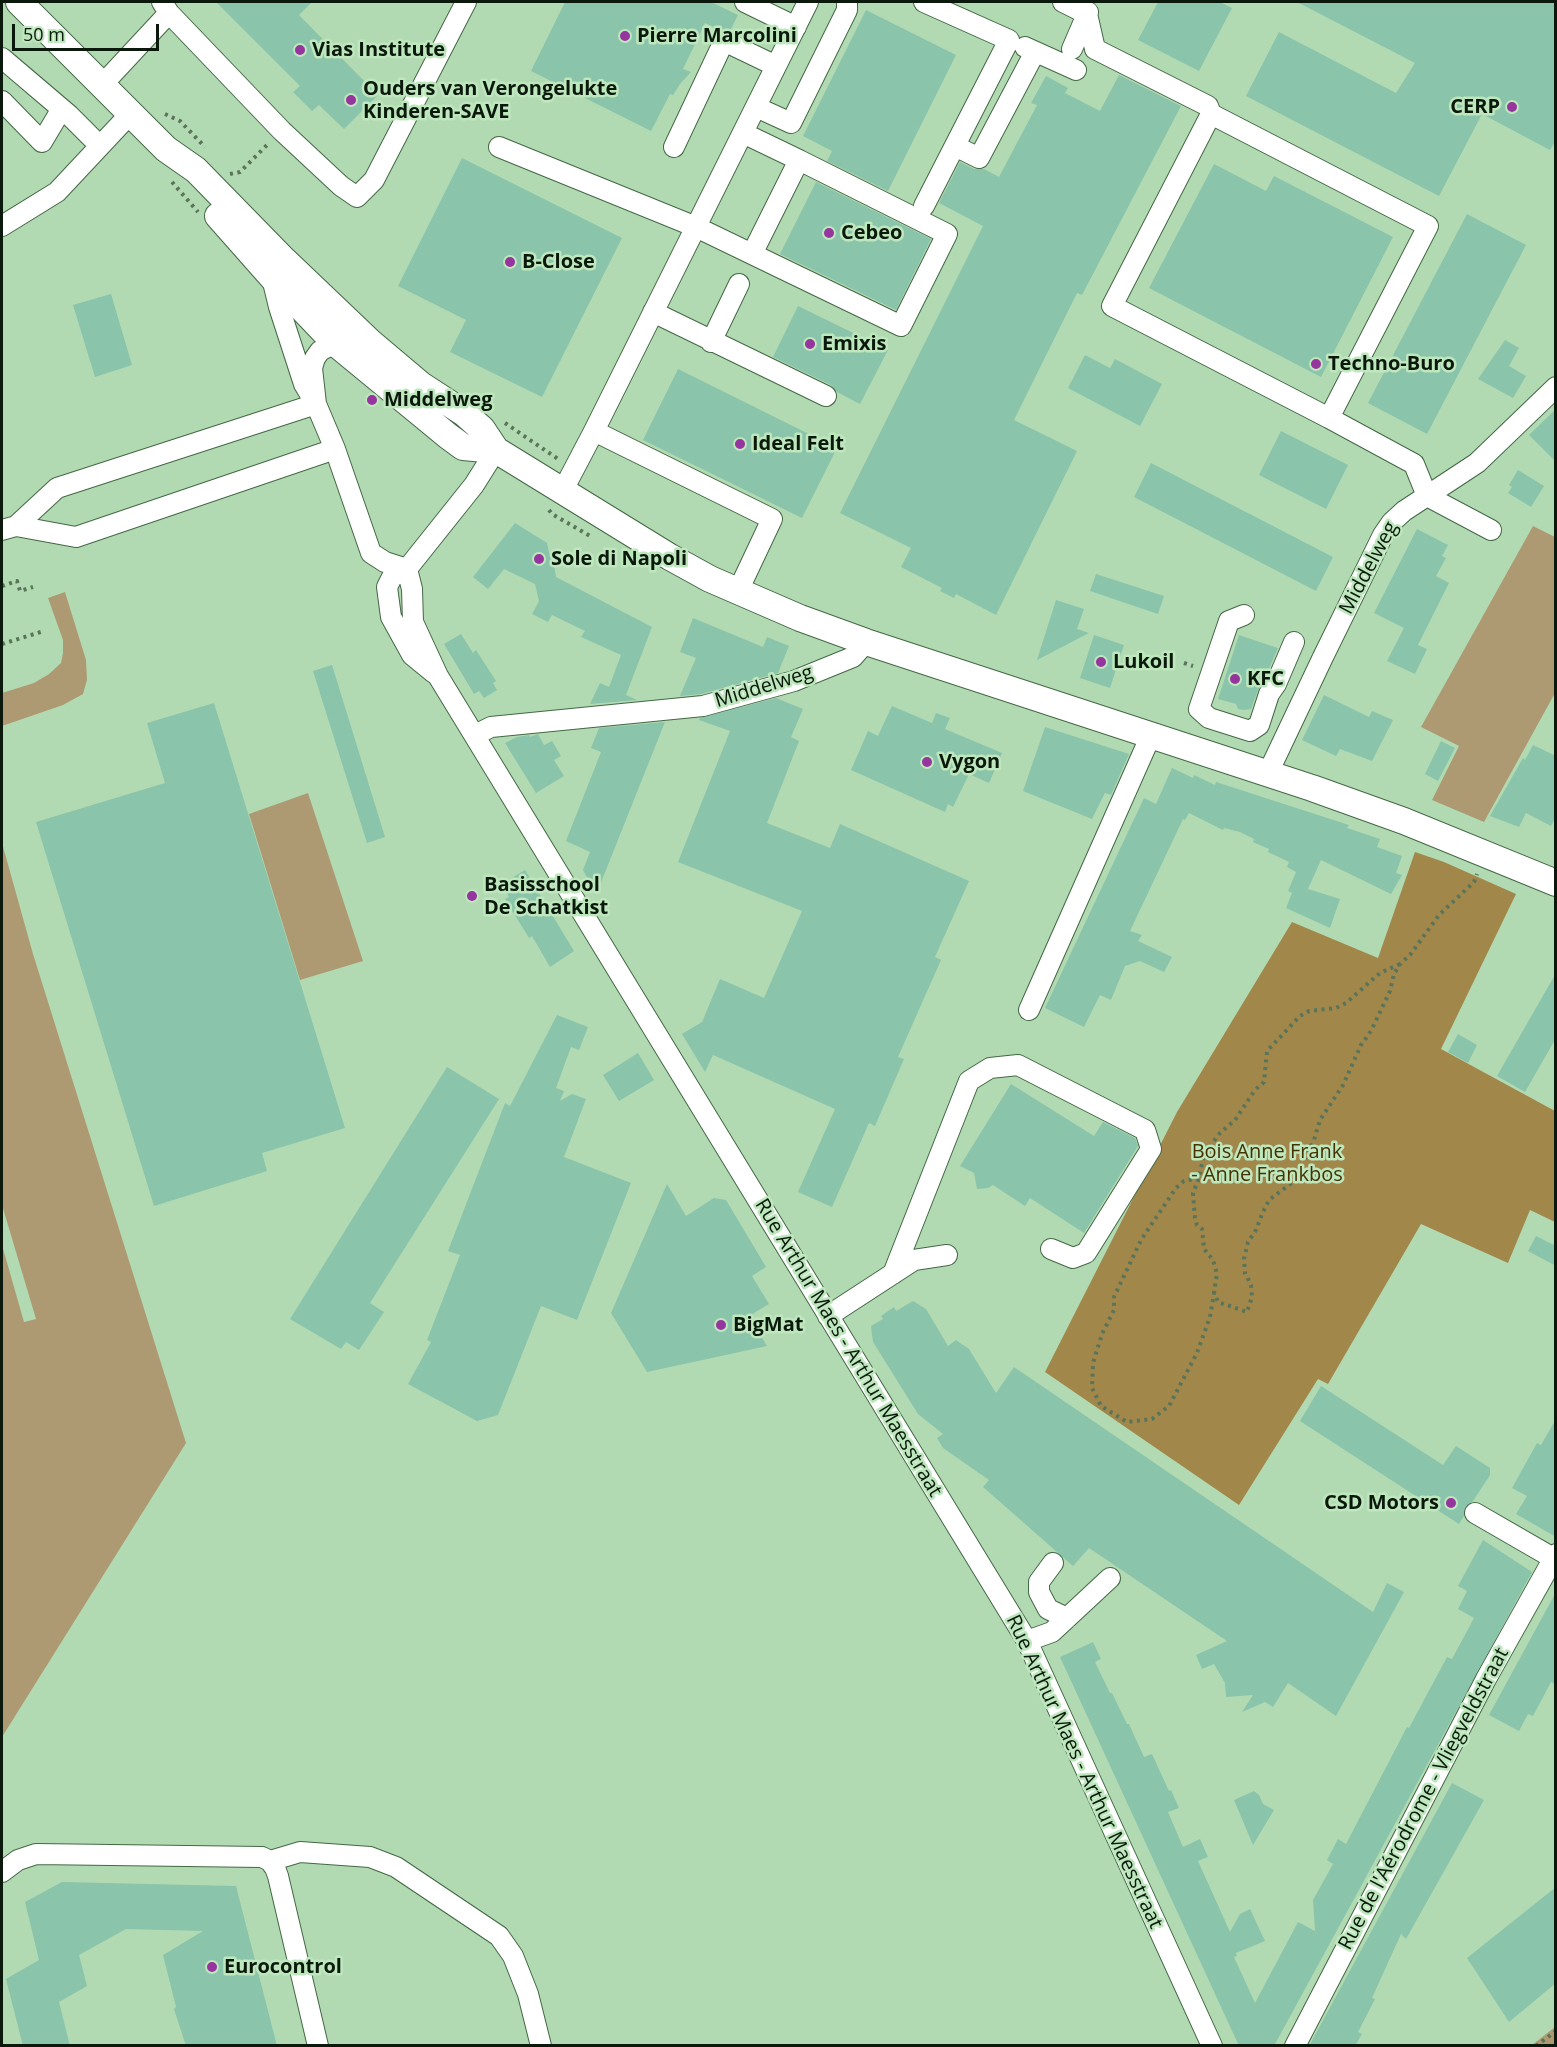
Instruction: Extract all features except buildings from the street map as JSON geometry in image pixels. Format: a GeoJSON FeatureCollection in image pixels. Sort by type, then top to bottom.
{"type":"FeatureCollection","features":[{"type":"Feature","properties":{"kind":"main road"},"geometry":{"type":"LineString","coordinates":[[19,2],[166,149],[203,200],[335,343],[464,447],[496,450]]}},
{"type":"Feature","properties":{"kind":"main road"},"geometry":{"type":"LineString","coordinates":[[203,200],[284,260],[370,342],[422,385],[464,413],[482,429],[496,450],[562,492],[710,579],[800,618],[866,642],[1268,773],[1404,820],[1556,883]]}},
{"type":"Feature","properties":{"kind":"street"},"geometry":{"type":"LineString","coordinates":[[102,85],[165,7],[282,131],[341,186],[357,197],[374,180],[466,2]]}},
{"type":"Feature","properties":{"kind":"street"},"geometry":{"type":"LineString","coordinates":[[745,2],[796,27]]}},
{"type":"Feature","properties":{"kind":"street"},"geometry":{"type":"LineString","coordinates":[[562,492],[808,2]]}},
{"type":"Feature","properties":{"kind":"street"},"geometry":{"type":"LineString","coordinates":[[756,107],[791,123],[847,10],[847,2]]}},
{"type":"Feature","properties":{"kind":"street"},"geometry":{"type":"LineString","coordinates":[[924,2],[1076,70]]}},
{"type":"Feature","properties":{"kind":"street"},"geometry":{"type":"LineString","coordinates":[[1063,2],[1090,8]]}},
{"type":"Feature","properties":{"kind":"street"},"geometry":{"type":"LineString","coordinates":[[1072,49],[1090,8]]}},
{"type":"Feature","properties":{"kind":"street"},"geometry":{"type":"LineString","coordinates":[[1090,8],[1095,49],[1208,106],[1211,114],[1428,226],[1329,418]]}},
{"type":"Feature","properties":{"kind":"street"},"geometry":{"type":"LineString","coordinates":[[924,206],[1009,40]]}},
{"type":"Feature","properties":{"kind":"street"},"geometry":{"type":"LineString","coordinates":[[674,147],[724,41],[776,66]]}},
{"type":"Feature","properties":{"kind":"street"},"geometry":{"type":"LineString","coordinates":[[955,146],[979,158],[1035,52]]}},
{"type":"Feature","properties":{"kind":"street"},"geometry":{"type":"LineString","coordinates":[[2,58],[60,110],[69,115],[100,146]]}},
{"type":"Feature","properties":{"kind":"street"},"geometry":{"type":"LineString","coordinates":[[2,101],[42,142],[60,110]]}},
{"type":"Feature","properties":{"kind":"street"},"geometry":{"type":"LineString","coordinates":[[2,226],[57,192],[131,113]]}},
{"type":"Feature","properties":{"kind":"street"},"geometry":{"type":"LineString","coordinates":[[1211,114],[1112,306],[1414,464],[1427,496],[1491,530]]}},
{"type":"Feature","properties":{"kind":"street"},"geometry":{"type":"LineString","coordinates":[[499,147],[696,227],[901,326],[947,234],[743,133]]}},
{"type":"Feature","properties":{"kind":"street"},"geometry":{"type":"LineString","coordinates":[[752,254],[799,160]]}},
{"type":"Feature","properties":{"kind":"street"},"geometry":{"type":"LineString","coordinates":[[272,276],[279,307],[304,384],[316,404],[335,449],[371,553],[385,562],[407,568]]}},
{"type":"Feature","properties":{"kind":"street"},"geometry":{"type":"LineString","coordinates":[[711,342],[739,284]]}},
{"type":"Feature","properties":{"kind":"street"},"geometry":{"type":"LineString","coordinates":[[653,312],[826,396]]}},
{"type":"Feature","properties":{"kind":"street"},"geometry":{"type":"LineString","coordinates":[[316,404],[312,368],[320,351],[335,343],[370,342]]}},
{"type":"Feature","properties":{"kind":"street","name":"Middelweg"},"geometry":{"type":"LineString","coordinates":[[1268,773],[1387,529],[1397,516],[1477,463],[1556,387]]}},
{"type":"Feature","properties":{"kind":"street"},"geometry":{"type":"LineString","coordinates":[[9,528],[57,488],[316,404]]}},
{"type":"Feature","properties":{"kind":"street"},"geometry":{"type":"LineString","coordinates":[[594,431],[772,519],[738,591]]}},
{"type":"Feature","properties":{"kind":"street"},"geometry":{"type":"LineString","coordinates":[[9,528],[76,537],[335,449]]}},
{"type":"Feature","properties":{"kind":"street","name":"Rue Arthur Maes - Arthur Maesstraat"},"geometry":{"type":"LineString","coordinates":[[496,450],[474,485],[407,568],[392,577],[387,588],[391,617],[412,655],[438,676],[475,735],[1027,1641],[1212,2046]]}},
{"type":"Feature","properties":{"kind":"street"},"geometry":{"type":"LineString","coordinates":[[1244,615],[1229,621],[1199,709],[1209,718],[1250,731],[1259,725],[1269,694],[1276,684],[1294,642]]}},
{"type":"Feature","properties":{"kind":"street","name":"Middelweg"},"geometry":{"type":"LineString","coordinates":[[475,735],[491,727],[703,706],[794,681],[853,657],[866,642]]}},
{"type":"Feature","properties":{"kind":"street"},"geometry":{"type":"LineString","coordinates":[[1029,1010],[1093,861],[1151,735]]}},
{"type":"Feature","properties":{"kind":"street"},"geometry":{"type":"LineString","coordinates":[[893,1274],[969,1081],[990,1068],[1018,1065],[1145,1130],[1151,1149],[1086,1253],[1073,1258],[1051,1249]]}},
{"type":"Feature","properties":{"kind":"street"},"geometry":{"type":"LineString","coordinates":[[828,1316],[914,1260],[947,1255]]}},
{"type":"Feature","properties":{"kind":"street"},"geometry":{"type":"LineString","coordinates":[[1475,1514],[1554,1556]]}},
{"type":"Feature","properties":{"kind":"street","name":"Rue de l'Aérodrome - Vliegveldstraat"},"geometry":{"type":"LineString","coordinates":[[1295,2046],[1486,1679],[1554,1556]]}},
{"type":"Feature","properties":{"kind":"street"},"geometry":{"type":"LineString","coordinates":[[1053,1563],[1040,1582],[1039,1592],[1048,1609],[1067,1618]]}},
{"type":"Feature","properties":{"kind":"street"},"geometry":{"type":"LineString","coordinates":[[1027,1641],[1052,1632],[1110,1578]]}},
{"type":"Feature","properties":{"kind":"street"},"geometry":{"type":"LineString","coordinates":[[270,1861],[300,1852],[370,1857],[396,1867],[499,1936],[513,1956],[528,1994],[540,2046]]}},
{"type":"Feature","properties":{"kind":"street"},"geometry":{"type":"LineString","coordinates":[[2,1872],[18,1860],[36,1854],[255,1855],[270,1861],[278,1876],[318,2046]]}},
{"type":"Feature","properties":{"kind":"path"},"geometry":{"type":"LineString","coordinates":[[203,200],[231,174],[240,172],[282,131]]}},
{"type":"Feature","properties":{"kind":"path"},"geometry":{"type":"LineString","coordinates":[[549,452],[573,469]]}},
{"type":"Feature","properties":{"kind":"path"},"geometry":{"type":"LineString","coordinates":[[2,586],[17,581],[20,591],[33,587]]}},
{"type":"Feature","properties":{"kind":"path"},"geometry":{"type":"LineString","coordinates":[[2,644],[44,631]]}},
{"type":"Feature","properties":{"kind":"path"},"geometry":{"type":"LineString","coordinates":[[1214,1292],[1218,1302],[1247,1312],[1252,1297],[1251,1285],[1245,1273],[1248,1242],[1269,1200],[1293,1182],[1314,1140],[1320,1120],[1379,1017],[1390,991],[1394,974],[1400,964],[1410,955],[1439,915],[1474,882],[1479,870]]}},
{"type":"Feature","properties":{"kind":"path"},"geometry":{"type":"LineString","coordinates":[[1200,1178],[1184,1181],[1176,1188],[1141,1240],[1114,1297],[1114,1310],[1102,1334],[1093,1363],[1092,1388],[1101,1406],[1127,1422],[1152,1419],[1169,1406],[1197,1353],[1210,1317],[1217,1274],[1213,1260],[1204,1249],[1202,1229],[1197,1225],[1195,1219],[1193,1193],[1200,1178],[1204,1154],[1264,1082],[1267,1052],[1300,1016],[1309,1011],[1336,1008],[1346,1003],[1380,973],[1400,964]]}},
{"type":"Feature","properties":{"kind":"path"},"geometry":{"type":"LineString","coordinates":[[1536,2046],[1556,2031]]}},
{"type":"Feature","properties":{"kind":"shaded area"},"geometry":{"type":"Polygon","coordinates":[[[1533,526],[1555,537],[1555,693],[1484,822],[1432,800],[1459,746],[1421,727],[1533,526]]]}},
{"type":"Feature","properties":{"kind":"shaded area"},"geometry":{"type":"Polygon","coordinates":[[[65,592],[86,660],[87,680],[83,694],[63,705],[2,726],[2,693],[34,683],[61,663],[63,640],[48,598],[65,592]]]}},
{"type":"Feature","properties":{"kind":"shaded area"},"geometry":{"type":"Polygon","coordinates":[[[308,793],[363,961],[300,980],[249,814],[308,793]]]}},
{"type":"Feature","properties":{"kind":"shaded area"},"geometry":{"type":"Polygon","coordinates":[[[2,843],[33,954],[186,1443],[2,1737],[2,1245],[24,1322],[36,1319],[2,1205],[2,843]]]}},
{"type":"Feature","properties":{"kind":"shaded area"},"geometry":{"type":"Polygon","coordinates":[[[1555,2027],[1555,2045],[1532,2045],[1555,2027]]]}},
{"type":"Feature","properties":{"kind":"green space","name":"Bois Anne Frank - Anne Frankbos"},"geometry":{"type":"Polygon","coordinates":[[[1415,852],[1444,862],[1516,894],[1441,1049],[1555,1111],[1555,1222],[1530,1210],[1508,1263],[1421,1224],[1328,1384],[1318,1379],[1239,1505],[1045,1372],[1177,1112],[1292,922],[1378,958],[1415,852]]]}},
{"type":"Feature","properties":{"kind":"place","name":"Pierre Marcolini"},"geometry":{"type":"Point","coordinates":[625,36]}},
{"type":"Feature","properties":{"kind":"place","name":"Vias Institute"},"geometry":{"type":"Point","coordinates":[300,50]}},
{"type":"Feature","properties":{"kind":"place","name":"Ouders van Verongelukte Kinderen-SAVE"},"geometry":{"type":"Point","coordinates":[351,100]}},
{"type":"Feature","properties":{"kind":"place","name":"CERP"},"geometry":{"type":"Point","coordinates":[1512,107]}},
{"type":"Feature","properties":{"kind":"place","name":"Cebeo"},"geometry":{"type":"Point","coordinates":[829,233]}},
{"type":"Feature","properties":{"kind":"place","name":"B-Close"},"geometry":{"type":"Point","coordinates":[510,262]}},
{"type":"Feature","properties":{"kind":"place","name":"Emixis"},"geometry":{"type":"Point","coordinates":[810,344]}},
{"type":"Feature","properties":{"kind":"place","name":"Techno-Buro"},"geometry":{"type":"Point","coordinates":[1316,364]}},
{"type":"Feature","properties":{"kind":"place","name":"Middelweg"},"geometry":{"type":"Point","coordinates":[372,400]}},
{"type":"Feature","properties":{"kind":"place","name":"Ideal Felt"},"geometry":{"type":"Point","coordinates":[740,444]}},
{"type":"Feature","properties":{"kind":"place","name":"Sole di Napoli"},"geometry":{"type":"Point","coordinates":[539,559]}},
{"type":"Feature","properties":{"kind":"place","name":"Lukoil"},"geometry":{"type":"Point","coordinates":[1101,662]}},
{"type":"Feature","properties":{"kind":"place","name":"KFC"},"geometry":{"type":"Point","coordinates":[1235,679]}},
{"type":"Feature","properties":{"kind":"place","name":"Vygon"},"geometry":{"type":"Point","coordinates":[927,762]}},
{"type":"Feature","properties":{"kind":"place","name":"Basisschool De Schatkist"},"geometry":{"type":"Point","coordinates":[472,896]}},
{"type":"Feature","properties":{"kind":"place","name":"BigMat"},"geometry":{"type":"Point","coordinates":[721,1325]}},
{"type":"Feature","properties":{"kind":"place","name":"CSD Motors"},"geometry":{"type":"Point","coordinates":[1451,1503]}},
{"type":"Feature","properties":{"kind":"place","name":"Eurocontrol"},"geometry":{"type":"Point","coordinates":[212,1967]}}]}
